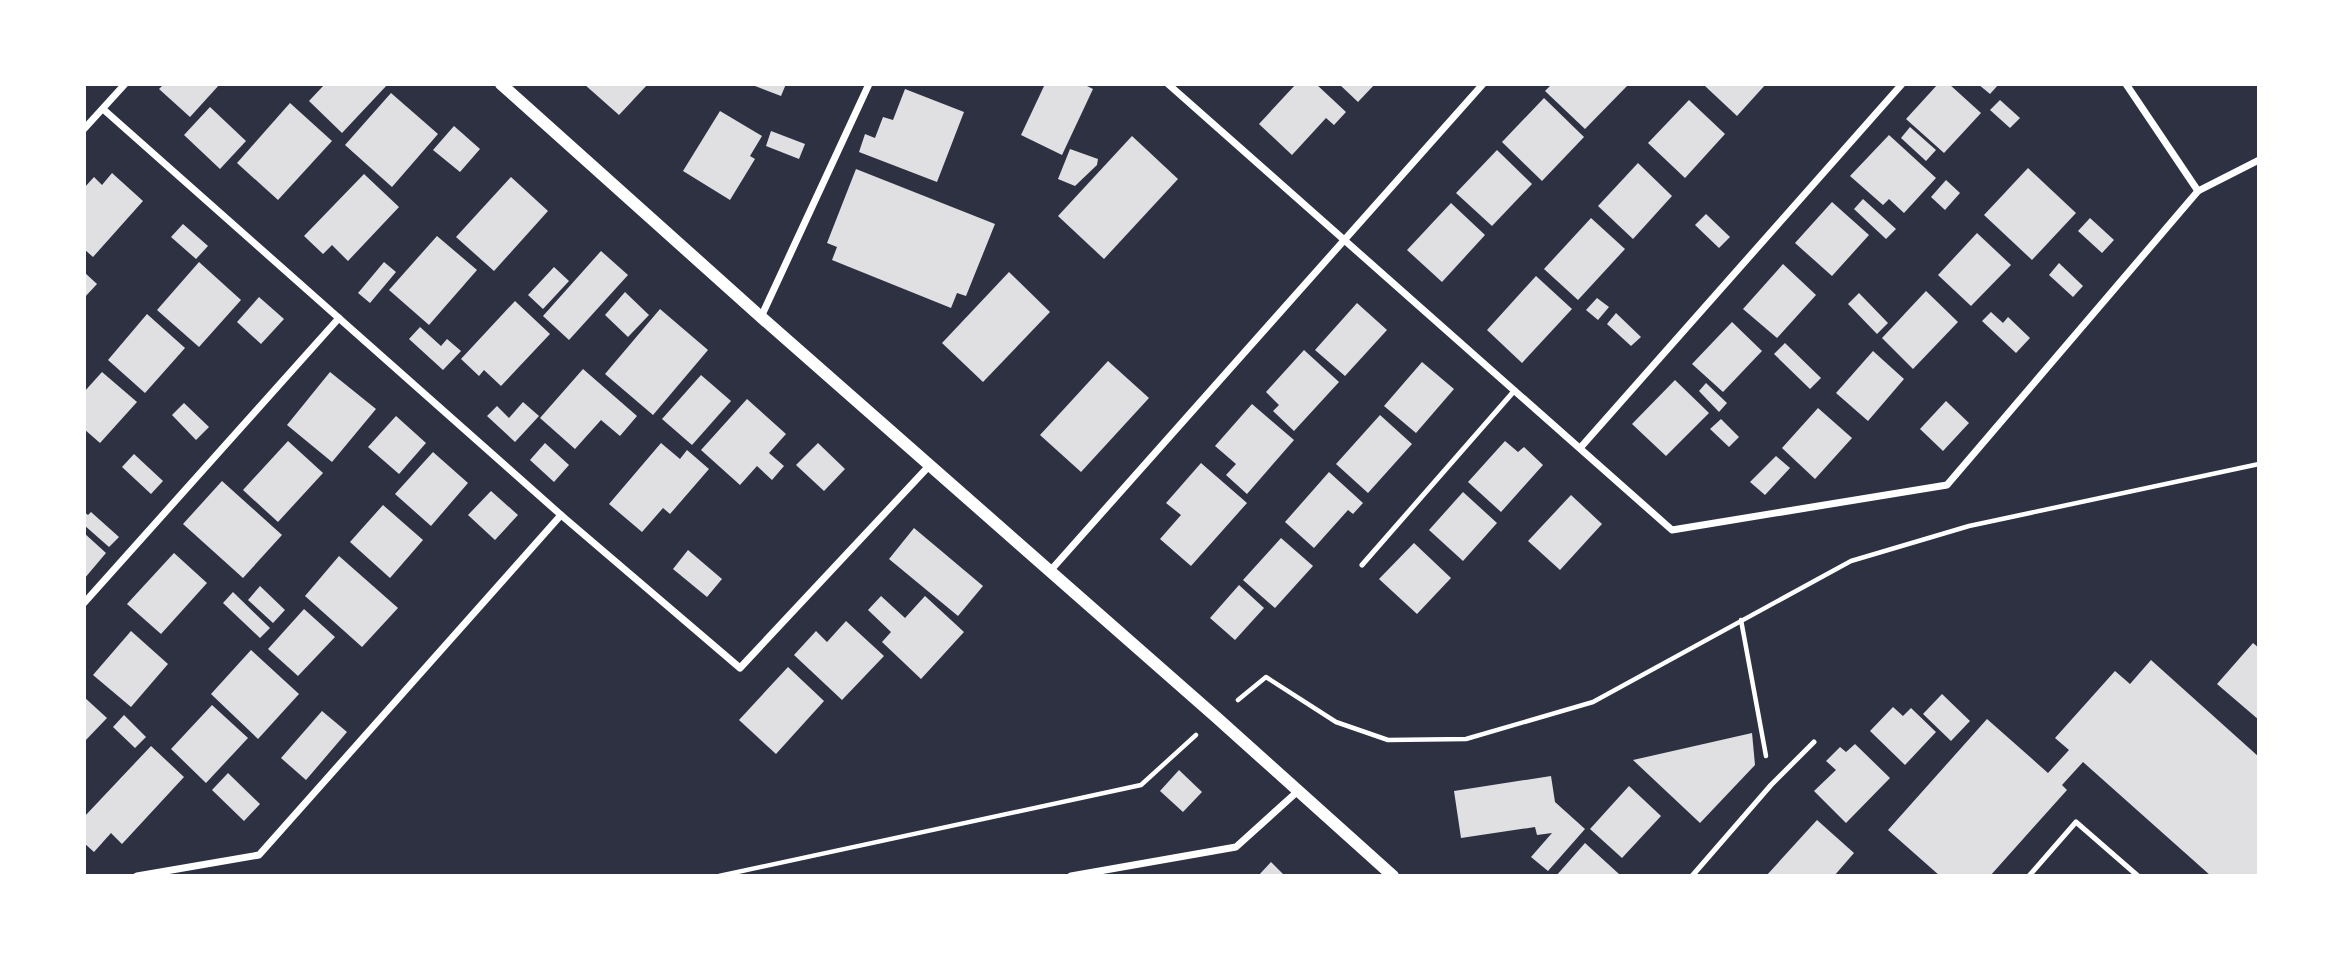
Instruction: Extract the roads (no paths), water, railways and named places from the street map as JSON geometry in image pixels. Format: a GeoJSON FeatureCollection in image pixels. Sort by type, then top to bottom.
{"type":"FeatureCollection","features":[{"type":"Feature","properties":{"kind":"street"},"geometry":{"type":"LineString","coordinates":[[84,130],[125,84]]}},
{"type":"Feature","properties":{"kind":"street"},"geometry":{"type":"LineString","coordinates":[[501,84],[929,466],[1216,716],[1393,876]]}},
{"type":"Feature","properties":{"kind":"street"},"geometry":{"type":"LineString","coordinates":[[761,317],[869,84]]}},
{"type":"Feature","properties":{"kind":"street"},"geometry":{"type":"LineString","coordinates":[[1168,84],[1672,530],[1947,485],[2198,191],[2259,160]]}},
{"type":"Feature","properties":{"kind":"street"},"geometry":{"type":"LineString","coordinates":[[1051,570],[1483,84]]}},
{"type":"Feature","properties":{"kind":"street"},"geometry":{"type":"LineString","coordinates":[[1581,447],[1902,84]]}},
{"type":"Feature","properties":{"kind":"street"},"geometry":{"type":"LineString","coordinates":[[2126,84],[2198,191]]}},
{"type":"Feature","properties":{"kind":"street"},"geometry":{"type":"LineString","coordinates":[[103,108],[561,514],[740,668],[929,466]]}},
{"type":"Feature","properties":{"kind":"street"},"geometry":{"type":"LineString","coordinates":[[84,603],[339,318]]}},
{"type":"Feature","properties":{"kind":"street"},"geometry":{"type":"LineString","coordinates":[[137,876],[259,855],[561,514]]}},
{"type":"Feature","properties":{"kind":"street"},"geometry":{"type":"LineString","coordinates":[[1071,876],[1236,847],[1298,791]]}},
{"type":"Feature","properties":{"kind":"lane"},"geometry":{"type":"LineString","coordinates":[[1362,565],[1515,390]]}},
{"type":"Feature","properties":{"kind":"lane"},"geometry":{"type":"LineString","coordinates":[[1692,876],[1771,785],[1814,742]]}},
{"type":"Feature","properties":{"kind":"lane"},"geometry":{"type":"LineString","coordinates":[[2029,876],[2076,822],[2138,876]]}}]}
